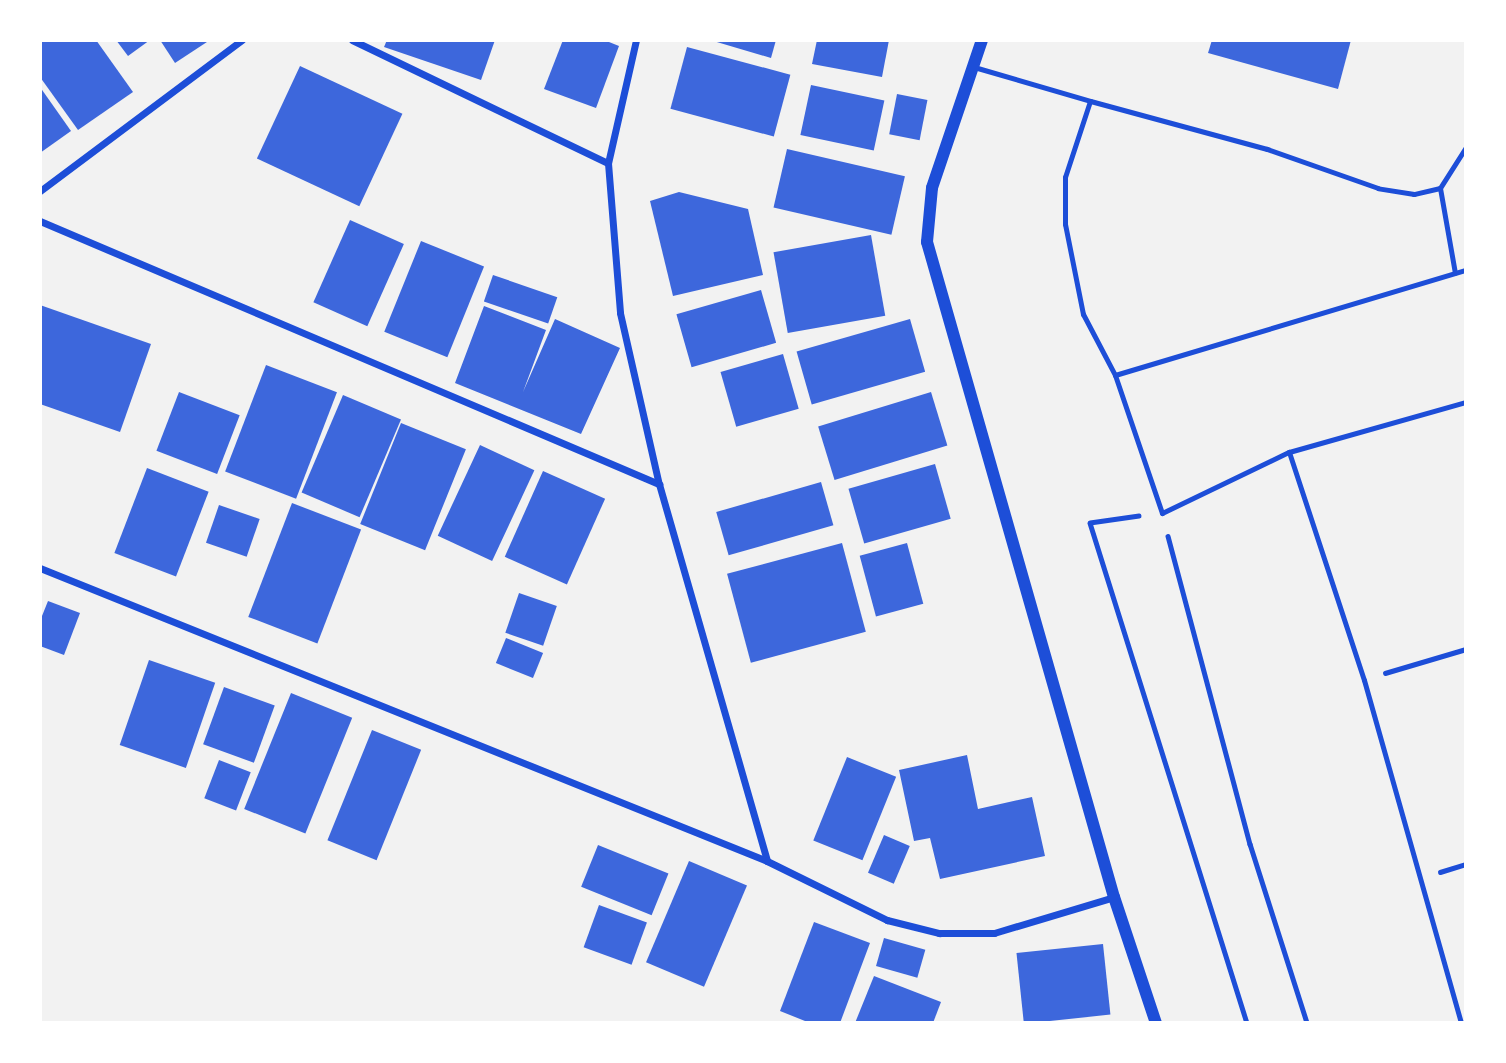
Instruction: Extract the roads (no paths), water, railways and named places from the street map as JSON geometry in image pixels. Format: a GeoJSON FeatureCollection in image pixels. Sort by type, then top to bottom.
{"type":"FeatureCollection","features":[{"type":"Feature","properties":{"kind":"street"},"geometry":{"type":"LineString","coordinates":[[40,191],[242,40]]}},
{"type":"Feature","properties":{"kind":"street"},"geometry":{"type":"LineString","coordinates":[[352,40],[608,163]]}},
{"type":"Feature","properties":{"kind":"street"},"geometry":{"type":"LineString","coordinates":[[636,40],[608,163],[620,313],[659,484],[766,862]]}},
{"type":"Feature","properties":{"kind":"street"},"geometry":{"type":"LineString","coordinates":[[982,40],[932,188],[927,242],[1114,897],[1156,1023]]}},
{"type":"Feature","properties":{"kind":"street"},"geometry":{"type":"LineString","coordinates":[[40,221],[659,484]]}},
{"type":"Feature","properties":{"kind":"street"},"geometry":{"type":"LineString","coordinates":[[40,568],[766,862],[887,920],[939,933],[994,933],[1114,897]]}},
{"type":"Feature","properties":{"kind":"lane"},"geometry":{"type":"LineString","coordinates":[[974,67],[1268,149],[1378,188],[1414,194],[1440,188]]}},
{"type":"Feature","properties":{"kind":"lane"},"geometry":{"type":"LineString","coordinates":[[1090,101],[1065,177],[1065,224],[1083,314],[1115,375],[1162,513],[1289,452],[1466,401]]}},
{"type":"Feature","properties":{"kind":"lane"},"geometry":{"type":"LineString","coordinates":[[1455,273],[1440,188],[1466,147]]}},
{"type":"Feature","properties":{"kind":"lane"},"geometry":{"type":"LineString","coordinates":[[1115,375],[1466,270]]}},
{"type":"Feature","properties":{"kind":"lane"},"geometry":{"type":"LineString","coordinates":[[1289,452],[1364,680],[1461,1023]]}}]}
